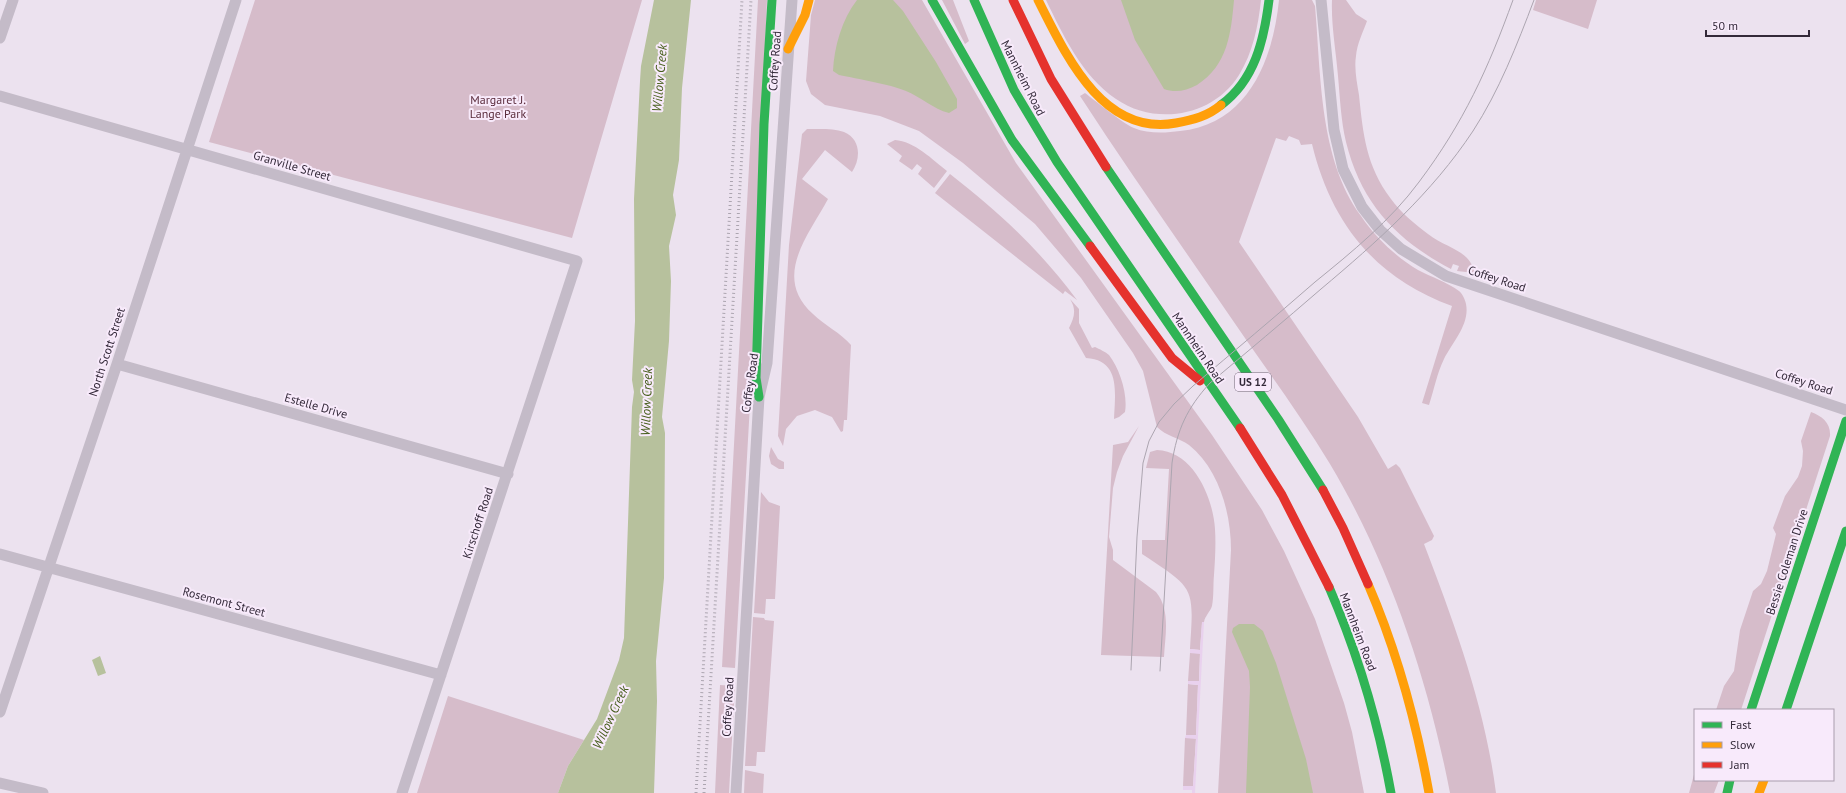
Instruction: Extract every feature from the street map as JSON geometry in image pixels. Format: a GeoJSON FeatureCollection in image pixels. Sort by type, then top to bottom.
{"type":"FeatureCollection","features":[{"type":"Feature","properties":{"kind":"main road"},"geometry":{"type":"LineString","coordinates":[[759,397],[756,378],[759,275],[764,124],[772,0]]}},
{"type":"Feature","properties":{"kind":"main road"},"geometry":{"type":"LineString","coordinates":[[788,49],[805,16],[809,0]]}},
{"type":"Feature","properties":{"kind":"main road"},"geometry":{"type":"LineString","coordinates":[[932,0],[1012,140],[1172,358],[1214,392]]}},
{"type":"Feature","properties":{"kind":"main road","name":"Mannheim Road"},"geometry":{"type":"LineString","coordinates":[[974,0],[1006,74],[1029,117],[1063,171],[1259,458],[1299,527],[1322,573],[1349,637],[1373,709],[1388,770],[1391,793]]}},
{"type":"Feature","properties":{"kind":"main road","name":"Mannheim Road"},"geometry":{"type":"LineString","coordinates":[[1013,0],[1027,33],[1048,75],[1078,125],[1297,448],[1343,527],[1369,583],[1401,673],[1417,732],[1429,793]]}},
{"type":"Feature","properties":{"kind":"main road"},"geometry":{"type":"LineString","coordinates":[[1038,0],[1070,60],[1096,94],[1114,110],[1136,120],[1162,124],[1198,119],[1226,103],[1238,92],[1249,77],[1258,57],[1268,21],[1270,0]]}},
{"type":"Feature","properties":{"kind":"main road","name":"Bessie Coleman Drive"},"geometry":{"type":"LineString","coordinates":[[1751,709],[1846,421]]}},
{"type":"Feature","properties":{"kind":"main road"},"geometry":{"type":"LineString","coordinates":[[1786,709],[1846,531]]}},
{"type":"Feature","properties":{"kind":"main road"},"geometry":{"type":"LineString","coordinates":[[1727,793],[1730,781]]}},
{"type":"Feature","properties":{"kind":"main road"},"geometry":{"type":"LineString","coordinates":[[1759,793],[1764,781]]}},
{"type":"Feature","properties":{"kind":"street"},"geometry":{"type":"LineString","coordinates":[[0,38],[12,0]]}},
{"type":"Feature","properties":{"kind":"street","name":"North Scott Street"},"geometry":{"type":"LineString","coordinates":[[0,712],[47,567],[117,364],[236,0]]}},
{"type":"Feature","properties":{"kind":"street","name":"Coffey Road"},"geometry":{"type":"LineString","coordinates":[[736,793],[759,397],[767,363],[792,0]]}},
{"type":"Feature","properties":{"kind":"street","name":"Coffey Road"},"geometry":{"type":"LineString","coordinates":[[1321,0],[1334,130],[1343,169],[1362,207],[1380,230],[1401,249],[1446,276],[1846,410]]}},
{"type":"Feature","properties":{"kind":"street","name":"Granville Street"},"geometry":{"type":"LineString","coordinates":[[0,96],[578,261]]}},
{"type":"Feature","properties":{"kind":"street","name":"Kirschoff Road"},"geometry":{"type":"LineString","coordinates":[[402,793],[578,261]]}},
{"type":"Feature","properties":{"kind":"street","name":"Estelle Drive"},"geometry":{"type":"LineString","coordinates":[[117,364],[508,474]]}},
{"type":"Feature","properties":{"kind":"street","name":"Rosemont Street"},"geometry":{"type":"LineString","coordinates":[[0,554],[441,675]]}},
{"type":"Feature","properties":{"kind":"street"},"geometry":{"type":"LineString","coordinates":[[0,782],[43,793]]}},
{"type":"Feature","properties":{"kind":"green space","name":"Margaret J. Lange Park"},"geometry":{"type":"Polygon","coordinates":[[[255,0],[642,0],[572,238],[209,142],[255,0]]]}},
{"type":"Feature","properties":{"kind":"green space"},"geometry":{"type":"Polygon","coordinates":[[[758,0],[767,0],[754,334],[735,668],[722,667],[758,0]]]}},
{"type":"Feature","properties":{"kind":"green space"},"geometry":{"type":"Polygon","coordinates":[[[815,0],[922,0],[1016,163],[1212,435],[1262,510],[1284,551],[1315,619],[1344,703],[1352,732],[1364,793],[1218,793],[1231,550],[1229,521],[1226,507],[1215,479],[1208,466],[1189,445],[1164,433],[1157,427],[1143,371],[1133,353],[1081,278],[1035,224],[963,163],[919,131],[880,116],[825,105],[811,94],[806,81],[811,15],[815,0]]]}},
{"type":"Feature","properties":{"kind":"green space"},"geometry":{"type":"Polygon","coordinates":[[[942,0],[953,0],[969,41],[965,44],[942,0]]]}},
{"type":"Feature","properties":{"kind":"green space"},"geometry":{"type":"Polygon","coordinates":[[[1046,0],[1261,0],[1256,30],[1248,57],[1239,75],[1228,89],[1214,100],[1199,108],[1182,113],[1165,114],[1148,113],[1131,107],[1116,99],[1104,90],[1083,67],[1059,27],[1046,0]]]}},
{"type":"Feature","properties":{"kind":"green space"},"geometry":{"type":"Polygon","coordinates":[[[1279,0],[1312,0],[1315,6],[1324,115],[1337,169],[1347,193],[1361,216],[1386,246],[1394,253],[1418,270],[1459,291],[1465,300],[1467,311],[1466,319],[1460,333],[1444,359],[1437,376],[1429,405],[1422,403],[1452,306],[1425,294],[1400,280],[1379,263],[1360,244],[1344,223],[1331,199],[1320,172],[1312,144],[1301,145],[1299,140],[1289,136],[1286,141],[1276,138],[1239,242],[1358,417],[1388,469],[1396,464],[1400,468],[1434,536],[1432,540],[1424,544],[1458,636],[1477,698],[1491,761],[1496,793],[1450,793],[1430,707],[1404,623],[1371,541],[1351,502],[1330,464],[1300,417],[1080,96],[1085,93],[1123,122],[1139,130],[1169,132],[1204,126],[1223,116],[1240,102],[1253,85],[1263,66],[1271,45],[1279,0]]]}},
{"type":"Feature","properties":{"kind":"green space"},"geometry":{"type":"Polygon","coordinates":[[[1332,0],[1346,0],[1356,14],[1367,21],[1360,38],[1355,61],[1364,136],[1376,174],[1391,199],[1403,213],[1435,239],[1463,254],[1472,265],[1475,273],[1457,271],[1459,266],[1453,264],[1451,269],[1431,258],[1414,246],[1384,218],[1371,201],[1361,184],[1346,142],[1343,126],[1333,28],[1332,0]]]}},
{"type":"Feature","properties":{"kind":"green space"},"geometry":{"type":"Polygon","coordinates":[[[1536,0],[1597,0],[1588,29],[1533,10],[1536,0]]]}},
{"type":"Feature","properties":{"kind":"green space"},"geometry":{"type":"Polygon","coordinates":[[[807,129],[831,129],[844,132],[854,139],[858,150],[857,161],[852,172],[825,150],[802,179],[828,199],[811,227],[798,256],[794,271],[795,286],[801,300],[817,318],[851,345],[847,420],[844,420],[843,431],[841,432],[832,417],[815,410],[797,416],[786,429],[783,446],[778,436],[789,245],[802,134],[807,129]]]}},
{"type":"Feature","properties":{"kind":"green space"},"geometry":{"type":"Polygon","coordinates":[[[895,140],[902,141],[916,147],[947,171],[934,188],[918,174],[922,168],[917,164],[912,170],[899,161],[902,156],[887,144],[895,140]]]}},
{"type":"Feature","properties":{"kind":"green space"},"geometry":{"type":"Polygon","coordinates":[[[950,174],[986,203],[1018,232],[1048,264],[1077,300],[1065,291],[1063,294],[935,193],[950,174]]]}},
{"type":"Feature","properties":{"kind":"green space"},"geometry":{"type":"Polygon","coordinates":[[[1070,299],[1079,309],[1079,323],[1092,348],[1095,347],[1109,355],[1117,367],[1120,375],[1126,405],[1125,412],[1114,419],[1115,389],[1111,371],[1097,360],[1086,358],[1069,328],[1074,314],[1074,307],[1070,299]]]}},
{"type":"Feature","properties":{"kind":"green space"},"geometry":{"type":"Polygon","coordinates":[[[1811,412],[1825,421],[1829,427],[1830,436],[1741,709],[1716,709],[1724,686],[1734,671],[1740,630],[1753,591],[1761,584],[1767,571],[1776,534],[1773,528],[1785,496],[1798,477],[1802,466],[1803,451],[1801,441],[1811,412]]]}},
{"type":"Feature","properties":{"kind":"green space"},"geometry":{"type":"Polygon","coordinates":[[[1139,426],[1123,456],[1117,472],[1113,488],[1109,537],[1113,550],[1113,560],[1156,592],[1161,599],[1164,607],[1166,623],[1164,657],[1101,655],[1113,445],[1128,442],[1139,426]]]}},
{"type":"Feature","properties":{"kind":"green space"},"geometry":{"type":"Polygon","coordinates":[[[771,447],[778,459],[784,462],[784,469],[779,469],[771,464],[769,456],[771,447]]]}},
{"type":"Feature","properties":{"kind":"green space"},"geometry":{"type":"Polygon","coordinates":[[[1157,450],[1170,452],[1181,458],[1191,467],[1205,490],[1213,516],[1215,546],[1213,598],[1212,606],[1204,622],[1202,623],[1200,650],[1190,649],[1192,612],[1191,600],[1187,591],[1182,583],[1142,554],[1142,540],[1165,540],[1169,469],[1146,468],[1150,452],[1157,450]]]}},
{"type":"Feature","properties":{"kind":"green space"},"geometry":{"type":"Polygon","coordinates":[[[761,492],[769,502],[780,506],[775,599],[766,599],[765,614],[754,613],[761,492]]]}},
{"type":"Feature","properties":{"kind":"green space"},"geometry":{"type":"Polygon","coordinates":[[[753,617],[774,621],[765,752],[757,752],[756,766],[745,766],[753,617]]]}},
{"type":"Feature","properties":{"kind":"green space"},"geometry":{"type":"Polygon","coordinates":[[[1190,653],[1200,653],[1199,681],[1188,681],[1190,653]]]}},
{"type":"Feature","properties":{"kind":"green space"},"geometry":{"type":"Polygon","coordinates":[[[1188,684],[1198,685],[1196,735],[1186,735],[1188,684]]]}},
{"type":"Feature","properties":{"kind":"green space"},"geometry":{"type":"Polygon","coordinates":[[[720,685],[735,686],[729,793],[715,793],[720,685]]]}},
{"type":"Feature","properties":{"kind":"green space"},"geometry":{"type":"Polygon","coordinates":[[[448,696],[584,740],[568,766],[558,793],[417,793],[448,696]]]}},
{"type":"Feature","properties":{"kind":"green space"},"geometry":{"type":"Polygon","coordinates":[[[1185,738],[1196,738],[1193,787],[1183,786],[1185,738]]]}},
{"type":"Feature","properties":{"kind":"green space"},"geometry":{"type":"Polygon","coordinates":[[[745,770],[764,774],[763,793],[744,793],[745,770]]]}},
{"type":"Feature","properties":{"kind":"green space"},"geometry":{"type":"Polygon","coordinates":[[[1694,775],[1694,781],[1719,781],[1714,793],[1689,793],[1694,775]]]}},
{"type":"Feature","properties":{"kind":"shaded area"},"geometry":{"type":"Polygon","coordinates":[[[1202,622],[1204,622],[1195,793],[1192,793],[1192,790],[1183,790],[1183,786],[1193,786],[1196,739],[1185,738],[1186,735],[1196,735],[1198,685],[1188,684],[1188,681],[1199,681],[1200,654],[1190,653],[1190,649],[1200,650],[1202,622]]]}},
{"type":"Feature","properties":{"kind":"water","name":"Willow Creek"},"geometry":{"type":"Polygon","coordinates":[[[654,0],[691,0],[682,88],[679,160],[673,195],[676,215],[669,246],[671,281],[669,341],[662,417],[665,433],[664,578],[656,661],[657,701],[654,793],[558,793],[568,766],[597,719],[619,660],[624,638],[632,407],[634,392],[632,380],[635,321],[634,199],[641,66],[654,0]]]}},
{"type":"Feature","properties":{"kind":"water"},"geometry":{"type":"Polygon","coordinates":[[[857,0],[893,0],[903,11],[936,62],[957,99],[957,108],[949,113],[938,109],[899,88],[839,75],[833,71],[835,52],[843,24],[857,0]]]}},
{"type":"Feature","properties":{"kind":"water"},"geometry":{"type":"Polygon","coordinates":[[[1121,0],[1234,0],[1229,36],[1222,58],[1207,77],[1197,85],[1185,90],[1176,91],[1164,89],[1135,40],[1121,0]]]}},
{"type":"Feature","properties":{"kind":"water"},"geometry":{"type":"Polygon","coordinates":[[[1239,624],[1254,624],[1263,631],[1276,663],[1306,759],[1313,793],[1246,793],[1250,687],[1249,671],[1232,632],[1233,628],[1239,624]]]}},
{"type":"Feature","properties":{"kind":"water"},"geometry":{"type":"Polygon","coordinates":[[[100,656],[106,673],[98,676],[92,660],[100,656]]]}},
{"type":"Feature","properties":{"kind":"tram line"},"geometry":{"type":"LineString","coordinates":[[1131,670],[1137,537],[1143,463],[1149,441],[1159,422],[1174,404],[1193,386],[1357,247],[1384,222],[1408,196],[1435,160],[1474,94],[1494,49],[1513,0]]}},
{"type":"Feature","properties":{"kind":"tram line"},"geometry":{"type":"LineString","coordinates":[[1160,671],[1172,463],[1180,430],[1189,411],[1210,383],[1383,235],[1403,216],[1440,175],[1473,131],[1491,100],[1514,51],[1534,0]]}},
{"type":"Feature","properties":{"kind":"railway"},"geometry":{"type":"LineString","coordinates":[[696,793],[742,0]]}},
{"type":"Feature","properties":{"kind":"railway"},"geometry":{"type":"LineString","coordinates":[[704,793],[751,0]]}},
{"type":"Feature","properties":{"kind":"traffic: fast"},"geometry":{"type":"LineString","coordinates":[[759,397],[756,378],[764,124],[772,0]]}},
{"type":"Feature","properties":{"kind":"traffic: fast"},"geometry":{"type":"LineString","coordinates":[[932,0],[1012,140],[1090,246]]}},
{"type":"Feature","properties":{"kind":"traffic: fast"},"geometry":{"type":"LineString","coordinates":[[974,0],[1014,90],[1057,162],[1240,428]]}},
{"type":"Feature","properties":{"kind":"traffic: fast"},"geometry":{"type":"LineString","coordinates":[[1221,105],[1233,95],[1242,84],[1256,58],[1261,44],[1269,0]]}},
{"type":"Feature","properties":{"kind":"traffic: fast"},"geometry":{"type":"LineString","coordinates":[[1106,167],[1278,419],[1323,490]]}},
{"type":"Feature","properties":{"kind":"traffic: fast"},"geometry":{"type":"LineString","coordinates":[[1751,709],[1846,421]]}},
{"type":"Feature","properties":{"kind":"traffic: fast"},"geometry":{"type":"LineString","coordinates":[[1786,709],[1846,531]]}},
{"type":"Feature","properties":{"kind":"traffic: fast"},"geometry":{"type":"LineString","coordinates":[[1329,587],[1349,637],[1366,688],[1380,740],[1391,793]]}},
{"type":"Feature","properties":{"kind":"traffic: fast"},"geometry":{"type":"LineString","coordinates":[[1727,793],[1730,781]]}},
{"type":"Feature","properties":{"kind":"traffic: slow"},"geometry":{"type":"LineString","coordinates":[[788,49],[805,15],[809,0]]}},
{"type":"Feature","properties":{"kind":"traffic: slow"},"geometry":{"type":"LineString","coordinates":[[1038,0],[1061,44],[1089,87],[1107,104],[1127,117],[1150,124],[1176,123],[1200,117],[1221,105]]}},
{"type":"Feature","properties":{"kind":"traffic: slow"},"geometry":{"type":"LineString","coordinates":[[1368,584],[1397,661],[1412,713],[1429,793]]}},
{"type":"Feature","properties":{"kind":"traffic: slow"},"geometry":{"type":"LineString","coordinates":[[1759,793],[1764,781]]}},
{"type":"Feature","properties":{"kind":"traffic: jam"},"geometry":{"type":"LineString","coordinates":[[1013,0],[1051,79],[1106,167]]}},
{"type":"Feature","properties":{"kind":"traffic: jam"},"geometry":{"type":"LineString","coordinates":[[1090,246],[1172,358],[1200,381]]}},
{"type":"Feature","properties":{"kind":"traffic: jam"},"geometry":{"type":"LineString","coordinates":[[1240,428],[1282,495],[1329,587]]}},
{"type":"Feature","properties":{"kind":"traffic: jam"},"geometry":{"type":"LineString","coordinates":[[1323,490],[1343,528],[1368,584]]}}]}
